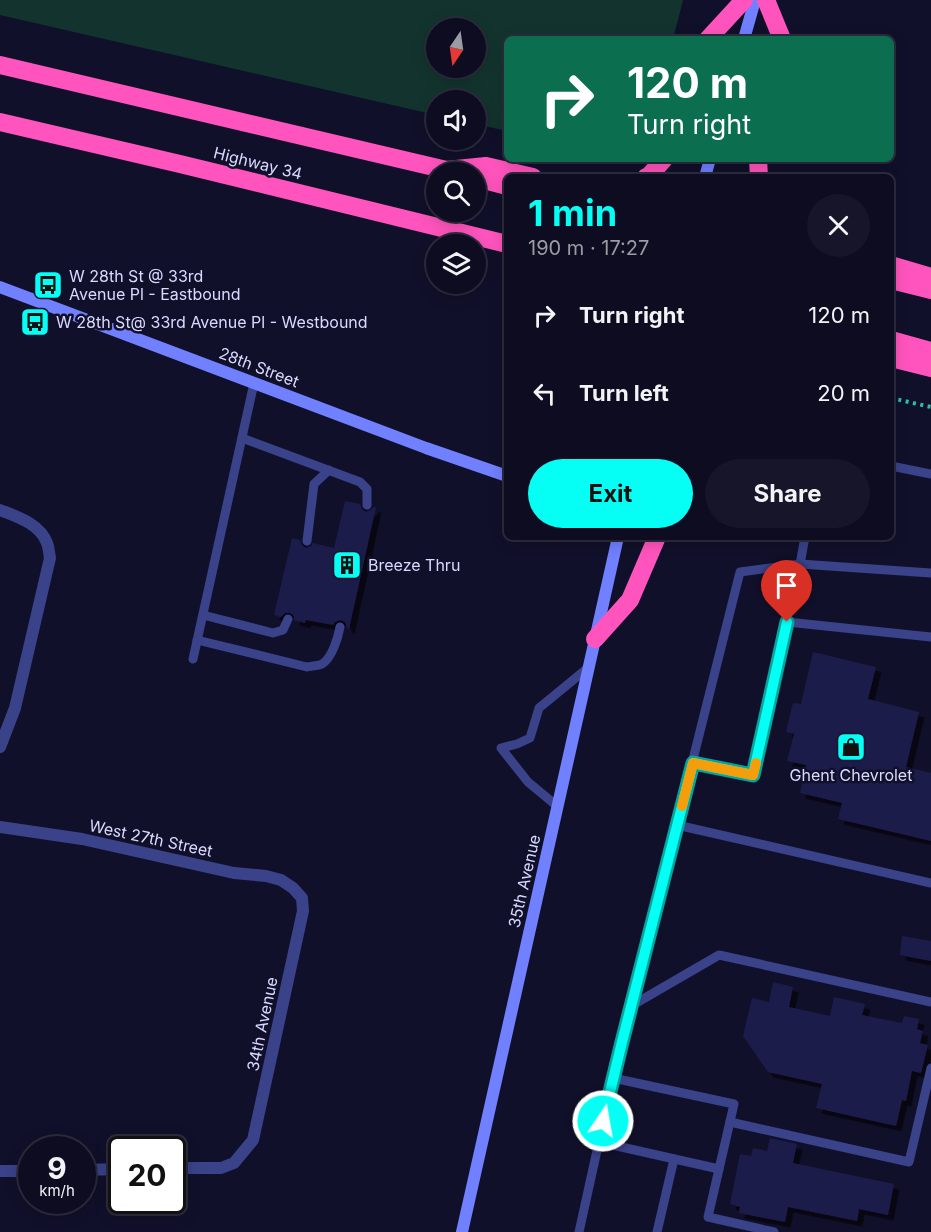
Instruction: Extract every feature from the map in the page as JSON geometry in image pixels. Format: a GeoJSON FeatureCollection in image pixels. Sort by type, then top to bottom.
{"type":"FeatureCollection","features":[{"type":"Feature","properties":{"kind":"highway"},"geometry":{"type":"LineString","coordinates":[[711,36],[744,0]]}},
{"type":"Feature","properties":{"kind":"highway"},"geometry":{"type":"LineString","coordinates":[[766,0],[781,36]]}},
{"type":"Feature","properties":{"kind":"highway"},"geometry":{"type":"LineString","coordinates":[[0,65],[426,165]]}},
{"type":"Feature","properties":{"kind":"highway","name":"Highway 34"},"geometry":{"type":"LineString","coordinates":[[0,122],[191,166],[504,243]]}},
{"type":"Feature","properties":{"kind":"highway"},"geometry":{"type":"LineString","coordinates":[[651,174],[661,162]]}},
{"type":"Feature","properties":{"kind":"highway"},"geometry":{"type":"LineString","coordinates":[[486,166],[520,174]]}},
{"type":"Feature","properties":{"kind":"highway"},"geometry":{"type":"LineString","coordinates":[[486,181],[504,185]]}},
{"type":"Feature","properties":{"kind":"highway"},"geometry":{"type":"LineString","coordinates":[[894,267],[931,277]]}},
{"type":"Feature","properties":{"kind":"highway"},"geometry":{"type":"LineString","coordinates":[[894,281],[931,290]]}},
{"type":"Feature","properties":{"kind":"highway"},"geometry":{"type":"LineString","coordinates":[[894,341],[931,351]]}},
{"type":"Feature","properties":{"kind":"highway"},"geometry":{"type":"LineString","coordinates":[[894,358],[931,368]]}},
{"type":"Feature","properties":{"kind":"highway"},"geometry":{"type":"LineString","coordinates":[[595,639],[630,600],[656,540]]}},
{"type":"Feature","properties":{"kind":"main road"},"geometry":{"type":"LineString","coordinates":[[745,36],[754,0]]}},
{"type":"Feature","properties":{"kind":"main road","name":"28th Street"},"geometry":{"type":"LineString","coordinates":[[0,287],[426,448],[504,475]]}},
{"type":"Feature","properties":{"kind":"main road","name":"35th Avenue"},"geometry":{"type":"LineString","coordinates":[[462,1232],[617,540]]}},
{"type":"Feature","properties":{"kind":"street"},"geometry":{"type":"LineString","coordinates":[[0,510],[34,526],[48,545],[50,558],[15,708],[0,747]]}},
{"type":"Feature","properties":{"kind":"street","name":"West 27th Street"},"geometry":{"type":"LineString","coordinates":[[0,827],[82,839],[234,873],[266,876],[281,880],[292,888]]}},
{"type":"Feature","properties":{"kind":"street","name":"34th Avenue"},"geometry":{"type":"LineString","coordinates":[[186,1168],[221,1168],[234,1164],[253,1140],[303,911],[302,898],[292,888]]}},
{"type":"Feature","properties":{"kind":"street"},"geometry":{"type":"LineString","coordinates":[[0,1172],[18,1171]]}},
{"type":"Feature","properties":{"kind":"lane"},"geometry":{"type":"LineString","coordinates":[[194,659],[254,383]]}},
{"type":"Feature","properties":{"kind":"lane"},"geometry":{"type":"LineString","coordinates":[[242,438],[360,482],[367,489],[367,505]]}},
{"type":"Feature","properties":{"kind":"lane"},"geometry":{"type":"LineString","coordinates":[[894,467],[931,474]]}},
{"type":"Feature","properties":{"kind":"lane"},"geometry":{"type":"LineString","coordinates":[[306,541],[314,484],[329,470]]}},
{"type":"Feature","properties":{"kind":"lane"},"geometry":{"type":"LineString","coordinates":[[800,564],[804,540]]}},
{"type":"Feature","properties":{"kind":"lane"},"geometry":{"type":"LineString","coordinates":[[579,1232],[613,1078],[740,572],[800,564],[931,573]]}},
{"type":"Feature","properties":{"kind":"lane"},"geometry":{"type":"LineString","coordinates":[[203,615],[273,633],[283,630],[288,619]]}},
{"type":"Feature","properties":{"kind":"lane"},"geometry":{"type":"LineString","coordinates":[[693,763],[753,775],[787,622],[931,637]]}},
{"type":"Feature","properties":{"kind":"lane"},"geometry":{"type":"LineString","coordinates":[[197,640],[307,667],[322,664],[332,652],[340,627]]}},
{"type":"Feature","properties":{"kind":"lane"},"geometry":{"type":"LineString","coordinates":[[558,806],[528,782],[501,748],[530,738],[539,708],[589,667]]}},
{"type":"Feature","properties":{"kind":"lane"},"geometry":{"type":"LineString","coordinates":[[677,825],[931,882]]}},
{"type":"Feature","properties":{"kind":"lane"},"geometry":{"type":"LineString","coordinates":[[631,1006],[719,955],[931,1002]]}},
{"type":"Feature","properties":{"kind":"lane"},"geometry":{"type":"LineString","coordinates":[[730,1122],[909,1162],[931,1068]]}},
{"type":"Feature","properties":{"kind":"lane"},"geometry":{"type":"LineString","coordinates":[[613,1078],[734,1104],[708,1217],[774,1232]]}},
{"type":"Feature","properties":{"kind":"lane"},"geometry":{"type":"LineString","coordinates":[[598,1142],[719,1169]]}},
{"type":"Feature","properties":{"kind":"lane"},"geometry":{"type":"LineString","coordinates":[[657,1232],[674,1159]]}},
{"type":"Feature","properties":{"kind":"path"},"geometry":{"type":"LineString","coordinates":[[894,399],[931,407]]}},
{"type":"Feature","properties":{"kind":"green space"},"geometry":{"type":"Polygon","coordinates":[[[0,0],[683,0],[674,36],[504,36],[504,130],[486,126],[486,90],[426,90],[426,113],[0,15],[0,0]]]}},
{"type":"Feature","properties":{"kind":"building"},"geometry":{"type":"Polygon","coordinates":[[[345,501],[360,504],[366,512],[376,507],[349,629],[341,620],[333,625],[306,620],[305,623],[294,620],[294,616],[290,613],[285,613],[281,617],[274,615],[292,538],[300,540],[306,548],[313,543],[334,548],[345,501]]]}},
{"type":"Feature","properties":{"kind":"building","name":"Ghent Chevrolet"},"geometry":{"type":"Polygon","coordinates":[[[813,652],[876,667],[868,699],[919,712],[906,767],[931,773],[931,841],[838,819],[842,803],[800,793],[806,765],[787,761],[794,734],[786,732],[793,703],[801,704],[813,652]]]}},
{"type":"Feature","properties":{"kind":"building"},"geometry":{"type":"Polygon","coordinates":[[[902,936],[931,941],[931,961],[900,955],[902,936]]]}},
{"type":"Feature","properties":{"kind":"building"},"geometry":{"type":"Polygon","coordinates":[[[773,982],[793,987],[789,1007],[830,1016],[834,997],[865,1004],[862,1015],[902,1023],[904,1016],[919,1019],[917,1029],[923,1031],[920,1043],[928,1045],[921,1073],[912,1071],[906,1101],[902,1100],[896,1126],[816,1108],[822,1084],[768,1072],[743,1036],[752,998],[769,1002],[773,982]]]}},
{"type":"Feature","properties":{"kind":"building"},"geometry":{"type":"Polygon","coordinates":[[[770,1138],[797,1144],[793,1163],[894,1184],[888,1215],[859,1209],[857,1221],[788,1207],[785,1222],[739,1213],[740,1207],[730,1204],[740,1154],[751,1156],[753,1148],[767,1151],[770,1138]]]}},
{"type":"Feature","properties":{"kind":"slow traffic"},"geometry":{"type":"LineString","coordinates":[[682,806],[693,763],[753,775],[756,763]]}},
{"type":"Feature","properties":{"kind":"place","name":"W 28th St @ 33rd Avenue Pl - Eastbound"},"geometry":{"type":"Point","coordinates":[48,285]}},
{"type":"Feature","properties":{"kind":"place","name":"W 28th St@ 33rd Avenue Pl - Westbound"},"geometry":{"type":"Point","coordinates":[35,322]}},
{"type":"Feature","properties":{"kind":"place","name":"Breeze Thru"},"geometry":{"type":"Point","coordinates":[347,565]}},
{"type":"Feature","properties":{"kind":"place","name":"Ghent Chevrolet"},"geometry":{"type":"Point","coordinates":[851,747]}},
{"type":"Feature","properties":{"kind":"route"},"geometry":{"type":"LineString","coordinates":[[603,1121],[693,763],[753,775],[787,622]]}}]}
